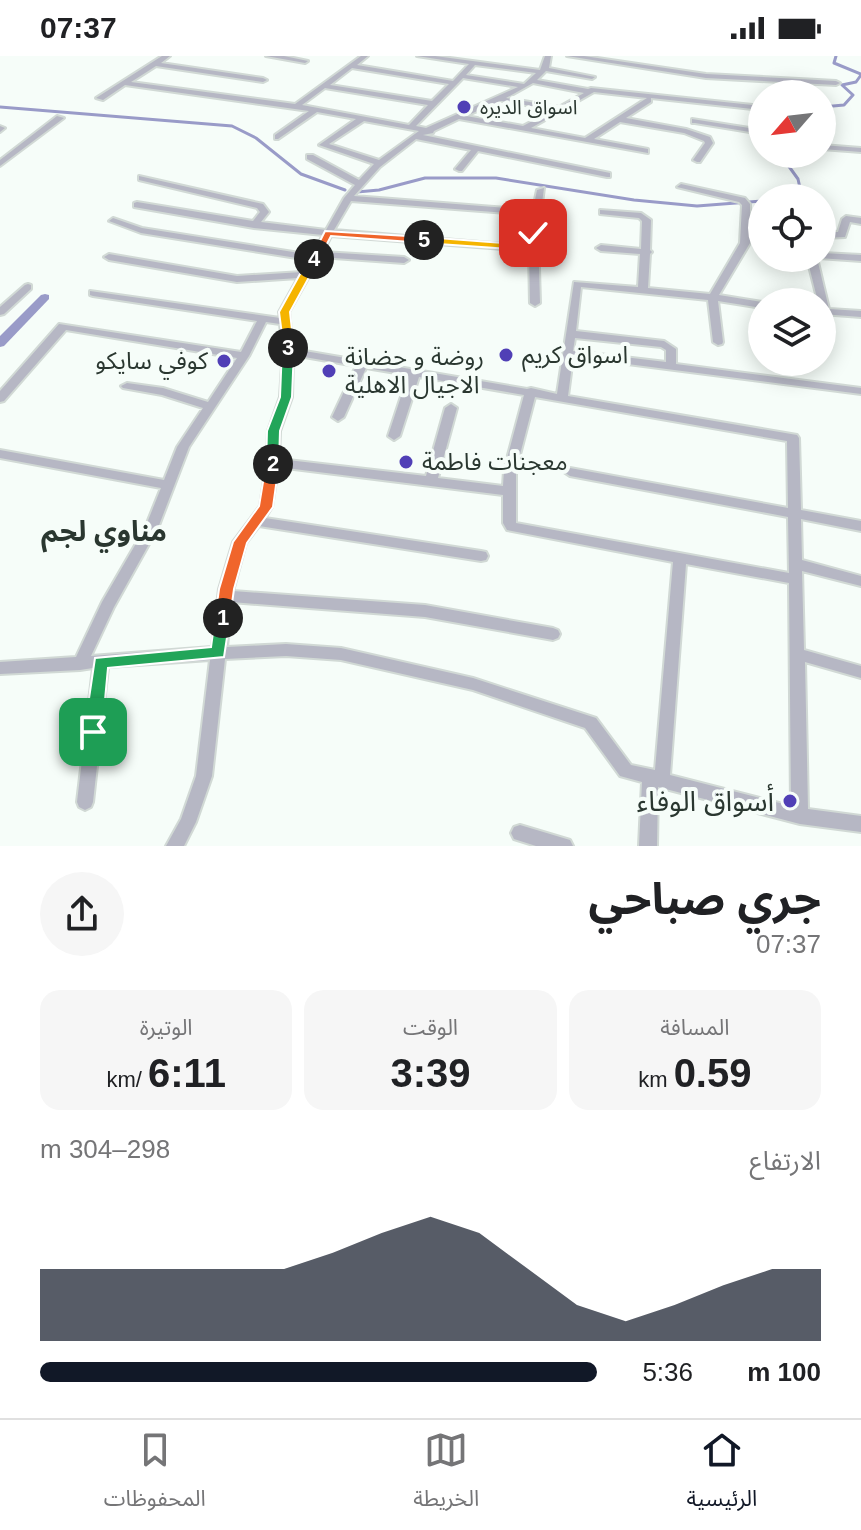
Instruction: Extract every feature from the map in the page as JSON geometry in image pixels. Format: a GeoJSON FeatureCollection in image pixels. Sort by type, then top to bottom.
{"type":"FeatureCollection","features":[{"type":"Feature","properties":{"kind":"street"},"geometry":{"type":"LineString","coordinates":[[100,98],[167,56]]}},
{"type":"Feature","properties":{"kind":"street"},"geometry":{"type":"LineString","coordinates":[[269,56],[305,61]]}},
{"type":"Feature","properties":{"kind":"street"},"geometry":{"type":"LineString","coordinates":[[296,106],[365,56]]}},
{"type":"Feature","properties":{"kind":"street"},"geometry":{"type":"LineString","coordinates":[[420,56],[474,63],[591,90],[748,107]]}},
{"type":"Feature","properties":{"kind":"street"},"geometry":{"type":"LineString","coordinates":[[413,132],[430,131],[502,99],[536,77],[548,56]]}},
{"type":"Feature","properties":{"kind":"street"},"geometry":{"type":"LineString","coordinates":[[570,56],[706,76],[780,80]]}},
{"type":"Feature","properties":{"kind":"street"},"geometry":{"type":"LineString","coordinates":[[175,846],[188,822],[204,776],[226,596],[240,542],[266,507],[274,431],[286,397],[288,351],[284,312],[348,198],[413,132],[474,63]]}},
{"type":"Feature","properties":{"kind":"street"},"geometry":{"type":"LineString","coordinates":[[155,64],[263,80]]}},
{"type":"Feature","properties":{"kind":"street"},"geometry":{"type":"LineString","coordinates":[[351,66],[455,83]]}},
{"type":"Feature","properties":{"kind":"street"},"geometry":{"type":"LineString","coordinates":[[462,76],[592,77]]}},
{"type":"Feature","properties":{"kind":"street"},"geometry":{"type":"LineString","coordinates":[[123,83],[316,109],[363,118],[476,149],[607,175]]}},
{"type":"Feature","properties":{"kind":"street"},"geometry":{"type":"LineString","coordinates":[[324,86],[435,104]]}},
{"type":"Feature","properties":{"kind":"street"},"geometry":{"type":"LineString","coordinates":[[525,128],[591,90]]}},
{"type":"Feature","properties":{"kind":"street"},"geometry":{"type":"LineString","coordinates":[[502,99],[560,109]]}},
{"type":"Feature","properties":{"kind":"street"},"geometry":{"type":"LineString","coordinates":[[587,140],[648,100]]}},
{"type":"Feature","properties":{"kind":"street"},"geometry":{"type":"LineString","coordinates":[[278,137],[316,109]]}},
{"type":"Feature","properties":{"kind":"street"},"geometry":{"type":"LineString","coordinates":[[686,131],[707,109]]}},
{"type":"Feature","properties":{"kind":"street"},"geometry":{"type":"LineString","coordinates":[[461,117],[645,151]]}},
{"type":"Feature","properties":{"kind":"street"},"geometry":{"type":"LineString","coordinates":[[0,164],[60,118]]}},
{"type":"Feature","properties":{"kind":"street"},"geometry":{"type":"LineString","coordinates":[[363,118],[323,145],[380,163]]}},
{"type":"Feature","properties":{"kind":"street"},"geometry":{"type":"LineString","coordinates":[[619,119],[686,131],[707,139],[709,143],[697,160]]}},
{"type":"Feature","properties":{"kind":"street"},"geometry":{"type":"LineString","coordinates":[[695,121],[748,130]]}},
{"type":"Feature","properties":{"kind":"street"},"geometry":{"type":"LineString","coordinates":[[836,148],[861,150]]}},
{"type":"Feature","properties":{"kind":"street"},"geometry":{"type":"LineString","coordinates":[[459,169],[476,149]]}},
{"type":"Feature","properties":{"kind":"street"},"geometry":{"type":"LineString","coordinates":[[310,157],[359,184]]}},
{"type":"Feature","properties":{"kind":"street"},"geometry":{"type":"LineString","coordinates":[[142,178],[260,206],[265,212],[254,225]]}},
{"type":"Feature","properties":{"kind":"street"},"geometry":{"type":"LineString","coordinates":[[681,187],[744,202],[746,229],[741,252],[713,297],[718,342]]}},
{"type":"Feature","properties":{"kind":"street"},"geometry":{"type":"LineString","coordinates":[[535,303],[533,249],[541,190]]}},
{"type":"Feature","properties":{"kind":"street"},"geometry":{"type":"LineString","coordinates":[[348,198],[537,213]]}},
{"type":"Feature","properties":{"kind":"street"},"geometry":{"type":"LineString","coordinates":[[137,205],[254,225],[533,249]]}},
{"type":"Feature","properties":{"kind":"street"},"geometry":{"type":"LineString","coordinates":[[603,212],[645,217],[647,252],[643,291]]}},
{"type":"Feature","properties":{"kind":"street"},"geometry":{"type":"LineString","coordinates":[[836,235],[842,235],[846,219],[861,221]]}},
{"type":"Feature","properties":{"kind":"street"},"geometry":{"type":"LineString","coordinates":[[113,221],[141,230],[316,256],[404,260]]}},
{"type":"Feature","properties":{"kind":"street"},"geometry":{"type":"LineString","coordinates":[[601,248],[647,252]]}},
{"type":"Feature","properties":{"kind":"street"},"geometry":{"type":"LineString","coordinates":[[109,257],[237,279],[304,275]]}},
{"type":"Feature","properties":{"kind":"street"},"geometry":{"type":"LineString","coordinates":[[836,257],[861,258]]}},
{"type":"Feature","properties":{"kind":"street"},"geometry":{"type":"LineString","coordinates":[[562,397],[577,284],[748,303]]}},
{"type":"Feature","properties":{"kind":"street"},"geometry":{"type":"LineString","coordinates":[[0,312],[28,287]]}},
{"type":"Feature","properties":{"kind":"street"},"geometry":{"type":"LineString","coordinates":[[93,293],[284,322]]}},
{"type":"Feature","properties":{"kind":"street"},"geometry":{"type":"LineString","coordinates":[[836,312],[861,314]]}},
{"type":"Feature","properties":{"kind":"street"},"geometry":{"type":"LineString","coordinates":[[80,664],[107,606],[151,528],[183,447],[244,356],[263,319]]}},
{"type":"Feature","properties":{"kind":"street"},"geometry":{"type":"LineString","coordinates":[[0,398],[63,326],[244,356]]}},
{"type":"Feature","properties":{"kind":"street"},"geometry":{"type":"LineString","coordinates":[[570,334],[664,344],[671,349],[671,367]]}},
{"type":"Feature","properties":{"kind":"street"},"geometry":{"type":"LineString","coordinates":[[288,351],[791,436],[795,440],[800,816]]}},
{"type":"Feature","properties":{"kind":"street"},"geometry":{"type":"LineString","coordinates":[[567,353],[861,391]]}},
{"type":"Feature","properties":{"kind":"street"},"geometry":{"type":"LineString","coordinates":[[338,417],[363,363]]}},
{"type":"Feature","properties":{"kind":"street"},"geometry":{"type":"LineString","coordinates":[[394,436],[415,372]]}},
{"type":"Feature","properties":{"kind":"street"},"geometry":{"type":"LineString","coordinates":[[127,386],[163,392],[210,406]]}},
{"type":"Feature","properties":{"kind":"street"},"geometry":{"type":"LineString","coordinates":[[531,391],[510,470],[509,523],[517,529],[680,558],[861,581]]}},
{"type":"Feature","properties":{"kind":"street"},"geometry":{"type":"LineString","coordinates":[[431,481],[451,408]]}},
{"type":"Feature","properties":{"kind":"street"},"geometry":{"type":"LineString","coordinates":[[0,454],[168,485]]}},
{"type":"Feature","properties":{"kind":"street"},"geometry":{"type":"LineString","coordinates":[[273,462],[510,491]]}},
{"type":"Feature","properties":{"kind":"street"},"geometry":{"type":"LineString","coordinates":[[570,472],[861,526]]}},
{"type":"Feature","properties":{"kind":"street"},"geometry":{"type":"LineString","coordinates":[[255,521],[481,556]]}},
{"type":"Feature","properties":{"kind":"street"},"geometry":{"type":"LineString","coordinates":[[648,846],[680,558]]}},
{"type":"Feature","properties":{"kind":"street"},"geometry":{"type":"LineString","coordinates":[[226,596],[425,611],[553,634]]}},
{"type":"Feature","properties":{"kind":"street"},"geometry":{"type":"LineString","coordinates":[[0,668],[286,650],[341,654],[473,684],[590,723],[626,771],[800,816],[861,824]]}},
{"type":"Feature","properties":{"kind":"street"},"geometry":{"type":"LineString","coordinates":[[796,654],[861,672]]}},
{"type":"Feature","properties":{"kind":"street"},"geometry":{"type":"LineString","coordinates":[[85,802],[101,662]]}},
{"type":"Feature","properties":{"kind":"street"},"geometry":{"type":"LineString","coordinates":[[520,833],[564,846]]}},
{"type":"Feature","properties":{"kind":"waterway"},"geometry":{"type":"LineString","coordinates":[[836,56],[834,63],[861,74]]}},
{"type":"Feature","properties":{"kind":"waterway"},"geometry":{"type":"LineString","coordinates":[[836,106],[844,105],[853,95],[842,85],[856,82],[861,75]]}},
{"type":"Feature","properties":{"kind":"waterway"},"geometry":{"type":"LineString","coordinates":[[0,107],[232,126],[256,138],[301,174],[345,190]]}},
{"type":"Feature","properties":{"kind":"waterway"},"geometry":{"type":"LineString","coordinates":[[790,168],[799,184]]}},
{"type":"Feature","properties":{"kind":"waterway"},"geometry":{"type":"LineString","coordinates":[[357,192],[379,190],[425,178],[496,178],[634,200],[697,206],[748,202]]}},
{"type":"Feature","properties":{"kind":"waterway"},"geometry":{"type":"LineString","coordinates":[[0,343],[45,297]]}},
{"type":"Feature","properties":{"kind":"place","name":"اسواق الديره"},"geometry":{"type":"Point","coordinates":[464,107]}},
{"type":"Feature","properties":{"kind":"place","name":"اسواق كريم"},"geometry":{"type":"Point","coordinates":[506,355]}},
{"type":"Feature","properties":{"kind":"place","name":"كوفي سايكو"},"geometry":{"type":"Point","coordinates":[224,361]}},
{"type":"Feature","properties":{"kind":"place","name":"روضة و حضانة الاجيال الاهلية"},"geometry":{"type":"Point","coordinates":[329,371]}},
{"type":"Feature","properties":{"kind":"place","name":"معجنات فاطمة"},"geometry":{"type":"Point","coordinates":[406,462]}},
{"type":"Feature","properties":{"kind":"place","name":"أسواق الوفاء"},"geometry":{"type":"Point","coordinates":[790,801]}},
{"type":"Feature","properties":{"kind":"district","name":"مناوي لجم"},"geometry":{"type":"Point","coordinates":[104,531]}},
{"type":"Feature","properties":{"kind":"route"},"geometry":{"type":"LineString","coordinates":[[93,732],[101,662],[218,653],[226,589],[240,542],[266,507],[274,431],[286,397],[288,351],[284,312],[328,233],[533,249],[533,233]]}}]}
